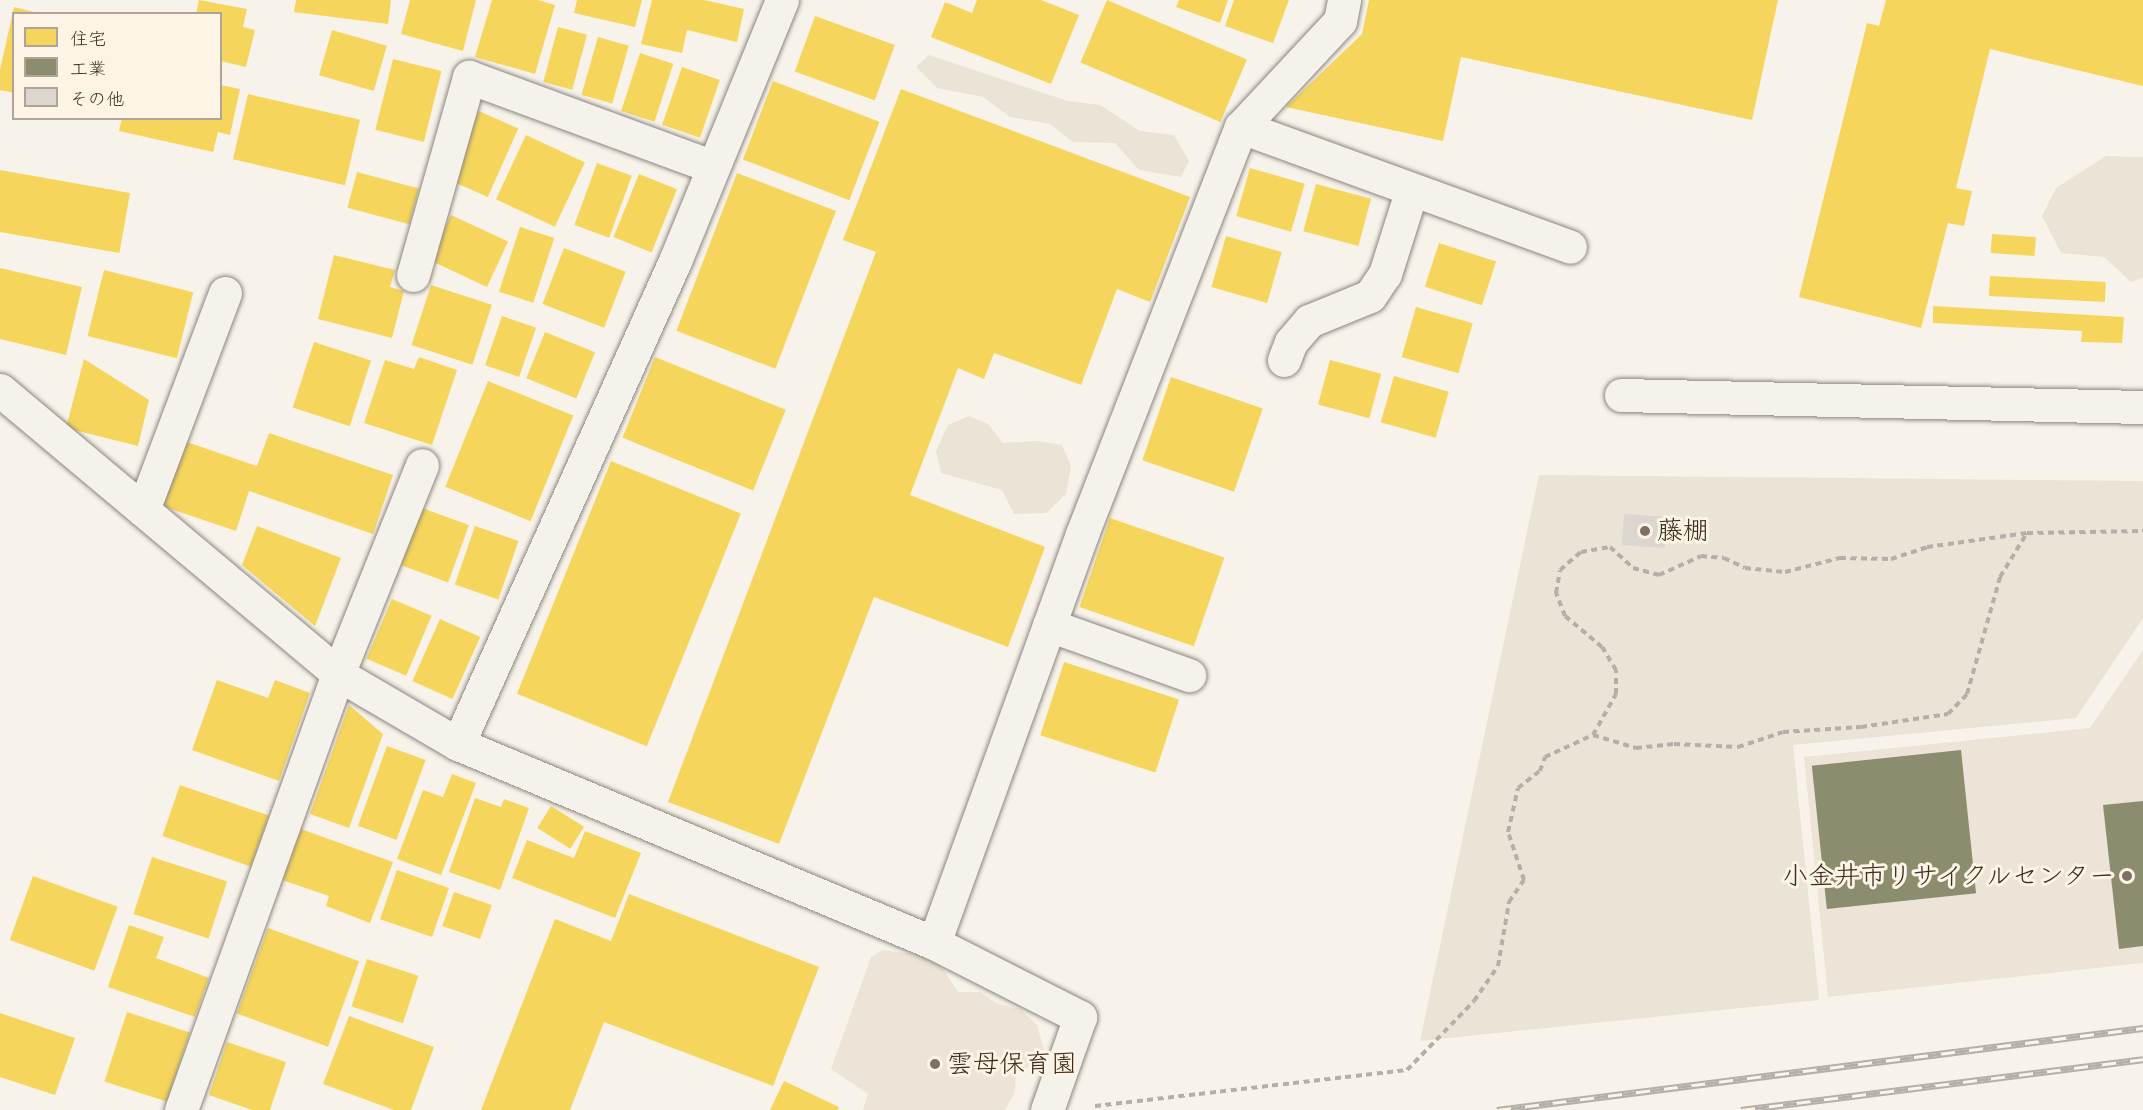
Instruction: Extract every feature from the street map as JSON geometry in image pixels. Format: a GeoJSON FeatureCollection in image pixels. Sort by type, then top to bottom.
{"type":"FeatureCollection","features":[{"type":"Feature","properties":{"kind":"street"},"geometry":{"type":"LineString","coordinates":[[458,744],[675,261],[782,0]]}},
{"type":"Feature","properties":{"kind":"street"},"geometry":{"type":"LineString","coordinates":[[934,944],[1049,625],[1241,127],[1340,21],[1344,0]]}},
{"type":"Feature","properties":{"kind":"street"},"geometry":{"type":"LineString","coordinates":[[413,275],[470,77],[713,167]]}},
{"type":"Feature","properties":{"kind":"street"},"geometry":{"type":"LineString","coordinates":[[1241,127],[1411,192],[1569,247]]}},
{"type":"Feature","properties":{"kind":"street"},"geometry":{"type":"LineString","coordinates":[[1284,360],[1291,342],[1309,321],[1370,296],[1385,274],[1411,192]]}},
{"type":"Feature","properties":{"kind":"street"},"geometry":{"type":"LineString","coordinates":[[143,510],[225,293]]}},
{"type":"Feature","properties":{"kind":"street"},"geometry":{"type":"LineString","coordinates":[[0,390],[338,674],[458,744],[934,944],[1080,1017],[1047,1110]]}},
{"type":"Feature","properties":{"kind":"street"},"geometry":{"type":"LineString","coordinates":[[1620,395],[2143,406]]}},
{"type":"Feature","properties":{"kind":"street"},"geometry":{"type":"LineString","coordinates":[[181,1110],[338,674],[422,465]]}},
{"type":"Feature","properties":{"kind":"street"},"geometry":{"type":"LineString","coordinates":[[1049,625],[1189,675]]}},
{"type":"Feature","properties":{"kind":"path"},"geometry":{"type":"LineString","coordinates":[[1088,1107],[1407,1070],[1418,1062],[1498,966],[1509,902],[1524,880],[1508,832],[1518,788],[1540,771],[1545,757],[1593,735],[1616,694],[1616,670],[1602,647],[1565,616],[1556,593],[1560,570],[1581,552],[1610,547],[1633,568],[1659,575],[1701,556],[1724,558],[1744,568],[1785,572],[1840,558],[1891,560],[1927,547],[2027,533],[2143,531]]}},
{"type":"Feature","properties":{"kind":"path"},"geometry":{"type":"LineString","coordinates":[[1593,735],[1636,748],[1674,744],[1738,747],[1783,732],[1860,727],[1948,714],[1967,694],[2000,577],[2027,533]]}},
{"type":"Feature","properties":{"kind":"shaded area"},"geometry":{"type":"Polygon","coordinates":[[[929,55],[1068,101],[1100,105],[1140,131],[1174,135],[1189,161],[1181,177],[1139,170],[1115,143],[1073,142],[1050,124],[1010,117],[983,97],[937,88],[916,67],[929,55]]]}},
{"type":"Feature","properties":{"kind":"shaded area"},"geometry":{"type":"Polygon","coordinates":[[[2106,156],[2143,157],[2143,278],[2131,282],[2104,257],[2061,253],[2042,216],[2056,188],[2106,156]]]}},
{"type":"Feature","properties":{"kind":"shaded area"},"geometry":{"type":"Polygon","coordinates":[[[969,416],[988,424],[1003,443],[1037,441],[1062,445],[1071,466],[1066,494],[1046,513],[1014,514],[1002,490],[941,473],[936,451],[948,425],[969,416]]]}},
{"type":"Feature","properties":{"kind":"shaded area"},"geometry":{"type":"Polygon","coordinates":[[[1539,475],[2143,481],[2143,618],[2076,718],[1793,745],[1819,1000],[1420,1041],[1539,475]]]}},
{"type":"Feature","properties":{"kind":"shaded area"},"geometry":{"type":"Polygon","coordinates":[[[2143,650],[2143,963],[1828,997],[1804,757],[2090,728],[2143,650]]]}},
{"type":"Feature","properties":{"kind":"shaded area"},"geometry":{"type":"Polygon","coordinates":[[[883,950],[925,956],[943,969],[958,992],[980,992],[998,1004],[1020,1009],[1037,1025],[1044,1050],[1033,1065],[1016,1072],[1015,1092],[1005,1110],[863,1110],[868,1094],[831,1069],[871,957],[883,950]]]}},
{"type":"Feature","properties":{"kind":"building: 住宅"},"geometry":{"type":"Polygon","coordinates":[[[199,0],[247,9],[243,27],[255,30],[246,67],[222,61],[222,12],[196,12],[199,0]]]}},
{"type":"Feature","properties":{"kind":"building: 住宅"},"geometry":{"type":"Polygon","coordinates":[[[296,0],[391,0],[388,24],[294,12],[296,0]]]}},
{"type":"Feature","properties":{"kind":"building: 住宅"},"geometry":{"type":"Polygon","coordinates":[[[410,0],[476,0],[463,51],[401,34],[410,0]]]}},
{"type":"Feature","properties":{"kind":"building: 住宅"},"geometry":{"type":"Polygon","coordinates":[[[492,0],[538,0],[555,5],[535,74],[475,57],[492,0]]]}},
{"type":"Feature","properties":{"kind":"building: 住宅"},"geometry":{"type":"Polygon","coordinates":[[[577,0],[642,0],[635,27],[574,13],[577,0]]]}},
{"type":"Feature","properties":{"kind":"building: 住宅"},"geometry":{"type":"Polygon","coordinates":[[[652,0],[704,0],[744,9],[737,42],[687,30],[682,53],[641,44],[652,0]]]}},
{"type":"Feature","properties":{"kind":"building: 住宅"},"geometry":{"type":"Polygon","coordinates":[[[977,0],[1041,0],[1079,15],[1051,84],[931,37],[945,2],[972,13],[977,0]]]}},
{"type":"Feature","properties":{"kind":"building: 住宅"},"geometry":{"type":"Polygon","coordinates":[[[1107,0],[1247,59],[1220,122],[1080,63],[1107,0]]]}},
{"type":"Feature","properties":{"kind":"building: 住宅"},"geometry":{"type":"Polygon","coordinates":[[[1179,0],[1228,0],[1220,23],[1176,7],[1179,0]]]}},
{"type":"Feature","properties":{"kind":"building: 住宅"},"geometry":{"type":"Polygon","coordinates":[[[1234,0],[1289,0],[1273,43],[1225,26],[1234,0]]]}},
{"type":"Feature","properties":{"kind":"building: 住宅"},"geometry":{"type":"Polygon","coordinates":[[[1369,0],[1778,0],[1752,120],[1461,57],[1443,141],[1286,107],[1362,34],[1369,0]]]}},
{"type":"Feature","properties":{"kind":"building: 住宅"},"geometry":{"type":"Polygon","coordinates":[[[1886,0],[2143,0],[2143,86],[1990,49],[1956,188],[1972,191],[1964,226],[1948,223],[1921,328],[1799,297],[1867,23],[1879,26],[1886,0]]]}},
{"type":"Feature","properties":{"kind":"building: 住宅"},"geometry":{"type":"Polygon","coordinates":[[[14,7],[34,12],[13,12],[14,7]]]}},
{"type":"Feature","properties":{"kind":"building: 住宅"},"geometry":{"type":"Polygon","coordinates":[[[12,16],[12,93],[0,90],[0,70],[12,16]]]}},
{"type":"Feature","properties":{"kind":"building: 住宅"},"geometry":{"type":"Polygon","coordinates":[[[815,16],[895,45],[875,101],[795,71],[815,16]]]}},
{"type":"Feature","properties":{"kind":"building: 住宅"},"geometry":{"type":"Polygon","coordinates":[[[558,27],[587,35],[572,90],[543,82],[558,27]]]}},
{"type":"Feature","properties":{"kind":"building: 住宅"},"geometry":{"type":"Polygon","coordinates":[[[332,30],[387,46],[374,91],[319,75],[332,30]]]}},
{"type":"Feature","properties":{"kind":"building: 住宅"},"geometry":{"type":"Polygon","coordinates":[[[598,37],[629,46],[612,103],[581,95],[598,37]]]}},
{"type":"Feature","properties":{"kind":"building: 住宅"},"geometry":{"type":"Polygon","coordinates":[[[640,53],[673,64],[654,122],[621,111],[640,53]]]}},
{"type":"Feature","properties":{"kind":"building: 住宅"},"geometry":{"type":"Polygon","coordinates":[[[393,59],[442,71],[424,142],[375,130],[393,59]]]}},
{"type":"Feature","properties":{"kind":"building: 住宅"},"geometry":{"type":"Polygon","coordinates":[[[682,67],[720,80],[700,138],[662,125],[682,67]]]}},
{"type":"Feature","properties":{"kind":"building: 住宅"},"geometry":{"type":"Polygon","coordinates":[[[773,81],[879,122],[849,200],[743,159],[773,81]]]}},
{"type":"Feature","properties":{"kind":"building: 住宅"},"geometry":{"type":"Polygon","coordinates":[[[222,85],[240,89],[230,135],[218,132],[213,152],[119,131],[122,120],[222,120],[222,85]]]}},
{"type":"Feature","properties":{"kind":"building: 住宅"},"geometry":{"type":"Polygon","coordinates":[[[901,89],[1190,197],[1150,302],[1117,289],[1081,385],[994,353],[984,379],[958,368],[910,495],[1045,547],[1008,647],[874,597],[779,844],[668,802],[876,252],[843,240],[901,89]]]}},
{"type":"Feature","properties":{"kind":"building: 住宅"},"geometry":{"type":"Polygon","coordinates":[[[248,94],[360,120],[345,185],[233,159],[248,94]]]}},
{"type":"Feature","properties":{"kind":"building: 住宅"},"geometry":{"type":"Polygon","coordinates":[[[479,111],[518,128],[488,197],[448,180],[479,111]]]}},
{"type":"Feature","properties":{"kind":"building: 住宅"},"geometry":{"type":"Polygon","coordinates":[[[526,135],[585,162],[555,227],[496,199],[526,135]]]}},
{"type":"Feature","properties":{"kind":"building: 住宅"},"geometry":{"type":"Polygon","coordinates":[[[597,163],[632,176],[609,238],[574,225],[597,163]]]}},
{"type":"Feature","properties":{"kind":"building: 住宅"},"geometry":{"type":"Polygon","coordinates":[[[1250,168],[1305,184],[1291,232],[1236,216],[1250,168]]]}},
{"type":"Feature","properties":{"kind":"building: 住宅"},"geometry":{"type":"Polygon","coordinates":[[[0,170],[130,193],[119,253],[0,232],[0,170]]]}},
{"type":"Feature","properties":{"kind":"building: 住宅"},"geometry":{"type":"Polygon","coordinates":[[[357,172],[419,189],[409,224],[347,208],[357,172]]]}},
{"type":"Feature","properties":{"kind":"building: 住宅"},"geometry":{"type":"Polygon","coordinates":[[[737,173],[836,211],[775,369],[676,331],[737,173]]]}},
{"type":"Feature","properties":{"kind":"building: 住宅"},"geometry":{"type":"Polygon","coordinates":[[[639,174],[677,189],[652,252],[614,237],[639,174]]]}},
{"type":"Feature","properties":{"kind":"building: 住宅"},"geometry":{"type":"Polygon","coordinates":[[[1316,184],[1371,199],[1358,246],[1303,231],[1316,184]]]}},
{"type":"Feature","properties":{"kind":"building: 住宅"},"geometry":{"type":"Polygon","coordinates":[[[451,215],[508,242],[487,287],[430,260],[451,215]]]}},
{"type":"Feature","properties":{"kind":"building: 住宅"},"geometry":{"type":"Polygon","coordinates":[[[520,227],[554,238],[533,303],[499,292],[520,227]]]}},
{"type":"Feature","properties":{"kind":"building: 住宅"},"geometry":{"type":"Polygon","coordinates":[[[1992,234],[2036,237],[2035,256],[1991,253],[1992,234]]]}},
{"type":"Feature","properties":{"kind":"building: 住宅"},"geometry":{"type":"Polygon","coordinates":[[[1226,236],[1282,252],[1267,303],[1211,287],[1226,236]]]}},
{"type":"Feature","properties":{"kind":"building: 住宅"},"geometry":{"type":"Polygon","coordinates":[[[1439,243],[1496,262],[1482,305],[1425,287],[1439,243]]]}},
{"type":"Feature","properties":{"kind":"building: 住宅"},"geometry":{"type":"Polygon","coordinates":[[[564,248],[626,272],[604,328],[542,304],[564,248]]]}},
{"type":"Feature","properties":{"kind":"building: 住宅"},"geometry":{"type":"Polygon","coordinates":[[[334,255],[395,270],[390,287],[404,291],[392,338],[318,319],[334,255]]]}},
{"type":"Feature","properties":{"kind":"building: 住宅"},"geometry":{"type":"Polygon","coordinates":[[[0,268],[82,287],[66,355],[0,339],[0,268]]]}},
{"type":"Feature","properties":{"kind":"building: 住宅"},"geometry":{"type":"Polygon","coordinates":[[[104,270],[193,292],[177,358],[88,336],[104,270]]]}},
{"type":"Feature","properties":{"kind":"building: 住宅"},"geometry":{"type":"Polygon","coordinates":[[[1990,276],[2106,282],[2105,302],[1989,296],[1990,276]]]}},
{"type":"Feature","properties":{"kind":"building: 住宅"},"geometry":{"type":"Polygon","coordinates":[[[431,285],[492,305],[472,365],[412,345],[431,285]]]}},
{"type":"Feature","properties":{"kind":"building: 住宅"},"geometry":{"type":"Polygon","coordinates":[[[1933,306],[2124,317],[2122,343],[2081,342],[2082,331],[1933,323],[1933,306]]]}},
{"type":"Feature","properties":{"kind":"building: 住宅"},"geometry":{"type":"Polygon","coordinates":[[[1416,307],[1473,323],[1458,373],[1402,357],[1416,307]]]}},
{"type":"Feature","properties":{"kind":"building: 住宅"},"geometry":{"type":"Polygon","coordinates":[[[502,316],[536,328],[519,377],[485,365],[502,316]]]}},
{"type":"Feature","properties":{"kind":"building: 住宅"},"geometry":{"type":"Polygon","coordinates":[[[545,332],[595,352],[576,399],[526,378],[545,332]]]}},
{"type":"Feature","properties":{"kind":"building: 住宅"},"geometry":{"type":"Polygon","coordinates":[[[314,342],[371,361],[350,426],[293,408],[314,342]]]}},
{"type":"Feature","properties":{"kind":"building: 住宅"},"geometry":{"type":"Polygon","coordinates":[[[419,357],[457,370],[432,445],[364,423],[385,360],[414,369],[419,357]]]}},
{"type":"Feature","properties":{"kind":"building: 住宅"},"geometry":{"type":"Polygon","coordinates":[[[655,357],[786,410],[753,490],[622,438],[655,357]]]}},
{"type":"Feature","properties":{"kind":"building: 住宅"},"geometry":{"type":"Polygon","coordinates":[[[84,359],[149,400],[138,446],[66,428],[84,359]]]}},
{"type":"Feature","properties":{"kind":"building: 住宅"},"geometry":{"type":"Polygon","coordinates":[[[1330,360],[1381,374],[1369,418],[1318,404],[1330,360]]]}},
{"type":"Feature","properties":{"kind":"building: 住宅"},"geometry":{"type":"Polygon","coordinates":[[[1394,376],[1449,392],[1436,438],[1381,422],[1394,376]]]}},
{"type":"Feature","properties":{"kind":"building: 住宅"},"geometry":{"type":"Polygon","coordinates":[[[1171,377],[1263,409],[1234,492],[1142,460],[1171,377]]]}},
{"type":"Feature","properties":{"kind":"building: 住宅"},"geometry":{"type":"Polygon","coordinates":[[[488,381],[573,415],[531,521],[445,487],[488,381]]]}},
{"type":"Feature","properties":{"kind":"building: 住宅"},"geometry":{"type":"Polygon","coordinates":[[[269,433],[393,475],[373,534],[249,491],[236,531],[162,506],[184,441],[257,466],[269,433]]]}},
{"type":"Feature","properties":{"kind":"building: 住宅"},"geometry":{"type":"Polygon","coordinates":[[[611,461],[741,513],[647,746],[517,694],[611,461]]]}},
{"type":"Feature","properties":{"kind":"building: 住宅"},"geometry":{"type":"Polygon","coordinates":[[[422,508],[469,525],[448,582],[401,565],[422,508]]]}},
{"type":"Feature","properties":{"kind":"building: 住宅"},"geometry":{"type":"Polygon","coordinates":[[[1110,518],[1224,557],[1194,646],[1079,607],[1110,518]]]}},
{"type":"Feature","properties":{"kind":"building: 住宅"},"geometry":{"type":"Polygon","coordinates":[[[257,526],[341,558],[315,626],[242,565],[257,526]]]}},
{"type":"Feature","properties":{"kind":"building: 住宅"},"geometry":{"type":"Polygon","coordinates":[[[475,526],[518,541],[498,600],[455,585],[475,526]]]}},
{"type":"Feature","properties":{"kind":"building: 住宅"},"geometry":{"type":"Polygon","coordinates":[[[392,599],[432,616],[406,676],[367,659],[392,599]]]}},
{"type":"Feature","properties":{"kind":"building: 住宅"},"geometry":{"type":"Polygon","coordinates":[[[440,619],[480,637],[453,699],[412,681],[440,619]]]}},
{"type":"Feature","properties":{"kind":"building: 住宅"},"geometry":{"type":"Polygon","coordinates":[[[1064,662],[1179,699],[1155,773],[1040,735],[1064,662]]]}},
{"type":"Feature","properties":{"kind":"building: 住宅"},"geometry":{"type":"Polygon","coordinates":[[[217,680],[268,698],[275,680],[310,693],[279,781],[192,750],[217,680]]]}},
{"type":"Feature","properties":{"kind":"building: 住宅"},"geometry":{"type":"Polygon","coordinates":[[[349,705],[383,734],[349,828],[310,814],[349,705]]]}},
{"type":"Feature","properties":{"kind":"building: 住宅"},"geometry":{"type":"Polygon","coordinates":[[[387,746],[426,760],[396,840],[358,826],[387,746]]]}},
{"type":"Feature","properties":{"kind":"building: 住宅"},"geometry":{"type":"Polygon","coordinates":[[[452,774],[476,783],[441,875],[397,859],[423,790],[443,797],[452,774]]]}},
{"type":"Feature","properties":{"kind":"building: 住宅"},"geometry":{"type":"Polygon","coordinates":[[[180,785],[269,816],[251,867],[162,836],[180,785]]]}},
{"type":"Feature","properties":{"kind":"building: 住宅"},"geometry":{"type":"Polygon","coordinates":[[[475,798],[501,807],[504,799],[529,808],[500,890],[449,872],[475,798]]]}},
{"type":"Feature","properties":{"kind":"building: 住宅"},"geometry":{"type":"Polygon","coordinates":[[[551,806],[584,827],[570,849],[537,828],[551,806]]]}},
{"type":"Feature","properties":{"kind":"building: 住宅"},"geometry":{"type":"Polygon","coordinates":[[[301,829],[393,862],[370,923],[326,906],[329,896],[282,880],[301,829]]]}},
{"type":"Feature","properties":{"kind":"building: 住宅"},"geometry":{"type":"Polygon","coordinates":[[[585,831],[641,853],[615,918],[512,878],[527,840],[574,858],[585,831]]]}},
{"type":"Feature","properties":{"kind":"building: 住宅"},"geometry":{"type":"Polygon","coordinates":[[[152,857],[227,881],[209,938],[133,914],[152,857]]]}},
{"type":"Feature","properties":{"kind":"building: 住宅"},"geometry":{"type":"Polygon","coordinates":[[[397,870],[449,888],[432,937],[380,919],[397,870]]]}},
{"type":"Feature","properties":{"kind":"building: 住宅"},"geometry":{"type":"Polygon","coordinates":[[[33,876],[118,907],[94,971],[10,940],[33,876]]]}},
{"type":"Feature","properties":{"kind":"building: 住宅"},"geometry":{"type":"Polygon","coordinates":[[[454,892],[492,905],[480,939],[442,926],[454,892]]]}},
{"type":"Feature","properties":{"kind":"building: 住宅"},"geometry":{"type":"Polygon","coordinates":[[[629,894],[819,967],[773,1086],[604,1022],[570,1110],[481,1110],[555,919],[611,941],[629,894]]]}},
{"type":"Feature","properties":{"kind":"building: 住宅"},"geometry":{"type":"Polygon","coordinates":[[[129,925],[164,937],[156,958],[209,978],[195,1017],[108,987],[129,925]]]}},
{"type":"Feature","properties":{"kind":"building: 住宅"},"geometry":{"type":"Polygon","coordinates":[[[268,928],[359,961],[328,1047],[237,1014],[268,928]]]}},
{"type":"Feature","properties":{"kind":"building: 住宅"},"geometry":{"type":"Polygon","coordinates":[[[367,959],[418,976],[403,1023],[352,1007],[367,959]]]}},
{"type":"Feature","properties":{"kind":"building: 住宅"},"geometry":{"type":"Polygon","coordinates":[[[127,1012],[190,1032],[167,1102],[104,1081],[127,1012]]]}},
{"type":"Feature","properties":{"kind":"building: 住宅"},"geometry":{"type":"Polygon","coordinates":[[[0,1013],[75,1038],[55,1095],[0,1077],[0,1013]]]}},
{"type":"Feature","properties":{"kind":"building: 住宅"},"geometry":{"type":"Polygon","coordinates":[[[349,1016],[434,1047],[411,1110],[394,1110],[323,1084],[349,1016]]]}},
{"type":"Feature","properties":{"kind":"building: 住宅"},"geometry":{"type":"Polygon","coordinates":[[[227,1042],[286,1062],[270,1110],[252,1110],[209,1095],[227,1042]]]}},
{"type":"Feature","properties":{"kind":"building: 住宅"},"geometry":{"type":"Polygon","coordinates":[[[784,1081],[839,1107],[838,1110],[770,1110],[784,1081]]]}},
{"type":"Feature","properties":{"kind":"building: 工業"},"geometry":{"type":"Polygon","coordinates":[[[1961,750],[1976,893],[1827,909],[1812,766],[1961,750]]]}},
{"type":"Feature","properties":{"kind":"building: 工業","name":"小金井市リサイクルセンター"},"geometry":{"type":"Polygon","coordinates":[[[2143,801],[2143,946],[2119,949],[2103,805],[2143,801]]]}},
{"type":"Feature","properties":{"kind":"building: その他","name":"藤棚"},"geometry":{"type":"Polygon","coordinates":[[[1624,514],[1667,517],[1665,548],[1622,545],[1624,514]]]}},
{"type":"Feature","properties":{"kind":"railway"},"geometry":{"type":"LineString","coordinates":[[1497,1110],[2143,1028]]}},
{"type":"Feature","properties":{"kind":"railway"},"geometry":{"type":"LineString","coordinates":[[1741,1110],[2143,1059]]}},
{"type":"Feature","properties":{"kind":"place","name":"藤棚"},"geometry":{"type":"Point","coordinates":[1645,531]}},
{"type":"Feature","properties":{"kind":"place","name":"小金井市リサイクルセンター"},"geometry":{"type":"Point","coordinates":[2127,876]}},
{"type":"Feature","properties":{"kind":"place","name":"雲母保育園"},"geometry":{"type":"Point","coordinates":[935,1064]}}]}
